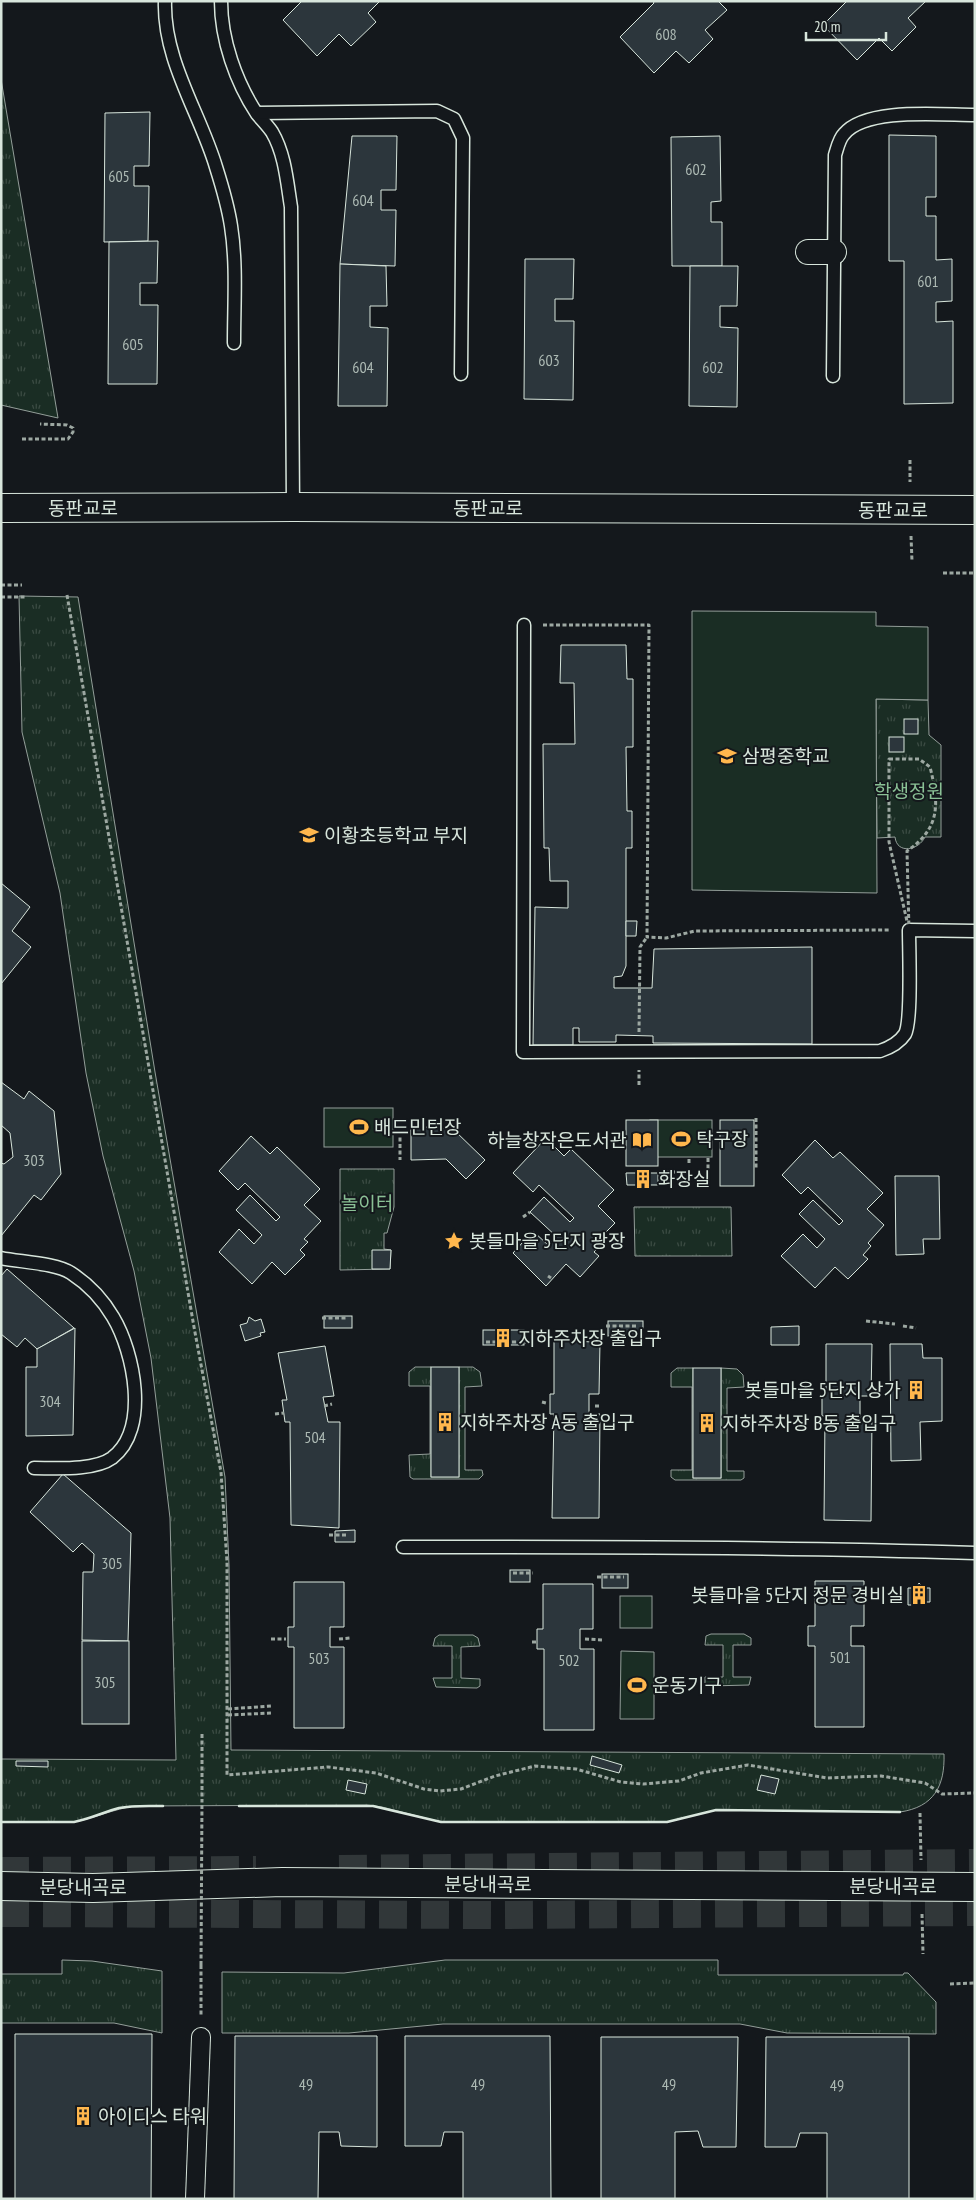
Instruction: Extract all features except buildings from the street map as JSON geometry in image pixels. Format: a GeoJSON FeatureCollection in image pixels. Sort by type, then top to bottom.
{"type":"FeatureCollection","features":[{"type":"Feature","properties":{"kind":"main road","name":"동판교로"},"geometry":{"type":"LineString","coordinates":[[1,508],[293,507],[975,510]]}},
{"type":"Feature","properties":{"kind":"main road","name":"분당내곡로"},"geometry":{"type":"LineString","coordinates":[[1,1886],[93,1888],[282,1882],[975,1887]]}},
{"type":"Feature","properties":{"kind":"street"},"geometry":{"type":"LineString","coordinates":[[808,252],[834,252]]}},
{"type":"Feature","properties":{"kind":"street"},"geometry":{"type":"LineString","coordinates":[[195,2199],[201,2037]]}},
{"type":"Feature","properties":{"kind":"lane"},"geometry":{"type":"LineString","coordinates":[[165,1],[168,35],[174,59],[212,157],[231,225],[234,257],[234,343]]}},
{"type":"Feature","properties":{"kind":"lane"},"geometry":{"type":"LineString","coordinates":[[221,1],[227,47],[240,81],[257,113],[272,132],[284,161],[291,207],[293,507]]}},
{"type":"Feature","properties":{"kind":"lane"},"geometry":{"type":"LineString","coordinates":[[257,113],[437,111],[454,119],[463,138],[461,374]]}},
{"type":"Feature","properties":{"kind":"lane"},"geometry":{"type":"LineString","coordinates":[[833,376],[835,155],[843,134],[860,121],[886,115],[975,115]]}},
{"type":"Feature","properties":{"kind":"lane"},"geometry":{"type":"LineString","coordinates":[[524,625],[523,1052],[872,1052],[891,1046],[905,1033],[908,1025],[904,930],[975,931]]}},
{"type":"Feature","properties":{"kind":"lane"},"geometry":{"type":"LineString","coordinates":[[1,1258],[70,1272],[94,1291],[113,1317],[126,1344],[133,1374],[133,1425],[126,1441],[111,1458],[94,1465],[34,1468]]}},
{"type":"Feature","properties":{"kind":"lane"},"geometry":{"type":"LineString","coordinates":[[403,1547],[660,1547],[975,1552]]}},
{"type":"Feature","properties":{"kind":"path"},"geometry":{"type":"LineString","coordinates":[[22,439],[68,439],[73,432],[73,428],[67,425],[40,424]]}},
{"type":"Feature","properties":{"kind":"path"},"geometry":{"type":"LineString","coordinates":[[943,573],[975,573]]}},
{"type":"Feature","properties":{"kind":"path"},"geometry":{"type":"LineString","coordinates":[[1,585],[22,585]]}},
{"type":"Feature","properties":{"kind":"path"},"geometry":{"type":"LineString","coordinates":[[67,595],[194,1327],[221,1472],[227,1562],[228,1775],[328,1767],[376,1774],[424,1789],[440,1791],[460,1789],[495,1776],[535,1766],[576,1769],[621,1782],[643,1784],[679,1780],[701,1773],[748,1765],[827,1778],[881,1776],[900,1778],[925,1783],[942,1794],[975,1793]]}},
{"type":"Feature","properties":{"kind":"path"},"geometry":{"type":"LineString","coordinates":[[1,597],[25,597]]}},
{"type":"Feature","properties":{"kind":"path"},"geometry":{"type":"LineString","coordinates":[[524,625],[649,625],[647,937],[640,947],[639,1085]]}},
{"type":"Feature","properties":{"kind":"path"},"geometry":{"type":"LineString","coordinates":[[889,759],[919,759],[930,767],[936,790],[935,819],[924,837],[907,851],[904,930],[889,842],[889,759]]}},
{"type":"Feature","properties":{"kind":"path"},"geometry":{"type":"LineString","coordinates":[[647,937],[666,938],[694,931],[890,930]]}},
{"type":"Feature","properties":{"kind":"path"},"geometry":{"type":"LineString","coordinates":[[756,1118],[756,1170]]}},
{"type":"Feature","properties":{"kind":"path"},"geometry":{"type":"LineString","coordinates":[[400,1132],[400,1160]]}},
{"type":"Feature","properties":{"kind":"path"},"geometry":{"type":"LineString","coordinates":[[708,1158],[708,1189]]}},
{"type":"Feature","properties":{"kind":"path"},"geometry":{"type":"LineString","coordinates":[[689,1159],[689,1164]]}},
{"type":"Feature","properties":{"kind":"path"},"geometry":{"type":"LineString","coordinates":[[667,1172],[675,1172]]}},
{"type":"Feature","properties":{"kind":"path"},"geometry":{"type":"LineString","coordinates":[[523,1217],[530,1212]]}},
{"type":"Feature","properties":{"kind":"path"},"geometry":{"type":"LineString","coordinates":[[322,1318],[348,1318]]}},
{"type":"Feature","properties":{"kind":"path"},"geometry":{"type":"LineString","coordinates":[[866,1321],[895,1324]]}},
{"type":"Feature","properties":{"kind":"path"},"geometry":{"type":"LineString","coordinates":[[606,1326],[638,1326]]}},
{"type":"Feature","properties":{"kind":"path"},"geometry":{"type":"LineString","coordinates":[[903,1326],[916,1328]]}},
{"type":"Feature","properties":{"kind":"path"},"geometry":{"type":"LineString","coordinates":[[486,1342],[526,1342]]}},
{"type":"Feature","properties":{"kind":"path"},"geometry":{"type":"LineString","coordinates":[[324,1406],[332,1404]]}},
{"type":"Feature","properties":{"kind":"path"},"geometry":{"type":"LineString","coordinates":[[595,1406],[601,1406]]}},
{"type":"Feature","properties":{"kind":"path"},"geometry":{"type":"LineString","coordinates":[[276,1414],[284,1413]]}},
{"type":"Feature","properties":{"kind":"path"},"geometry":{"type":"LineString","coordinates":[[329,1535],[348,1535]]}},
{"type":"Feature","properties":{"kind":"path"},"geometry":{"type":"LineString","coordinates":[[514,1573],[533,1573]]}},
{"type":"Feature","properties":{"kind":"path"},"geometry":{"type":"LineString","coordinates":[[597,1576],[624,1576]]}},
{"type":"Feature","properties":{"kind":"path"},"geometry":{"type":"LineString","coordinates":[[339,1639],[350,1638]]}},
{"type":"Feature","properties":{"kind":"path"},"geometry":{"type":"LineString","coordinates":[[272,1639],[286,1639]]}},
{"type":"Feature","properties":{"kind":"path"},"geometry":{"type":"LineString","coordinates":[[585,1639],[603,1640]]}},
{"type":"Feature","properties":{"kind":"path"},"geometry":{"type":"LineString","coordinates":[[228,1708],[272,1706]]}},
{"type":"Feature","properties":{"kind":"path"},"geometry":{"type":"LineString","coordinates":[[228,1715],[272,1713]]}},
{"type":"Feature","properties":{"kind":"path"},"geometry":{"type":"LineString","coordinates":[[201,2037],[202,1734]]}},
{"type":"Feature","properties":{"kind":"path"},"geometry":{"type":"LineString","coordinates":[[950,1984],[975,1983]]}},
{"type":"Feature","properties":{"kind":"green space"},"geometry":{"type":"Polygon","coordinates":[[[1,79],[58,418],[1,405],[1,79]]]}},
{"type":"Feature","properties":{"kind":"green space"},"geometry":{"type":"Polygon","coordinates":[[[19,596],[78,597],[155,1072],[225,1477],[229,1565],[231,1750],[944,1754],[942,1776],[935,1793],[929,1800],[912,1809],[900,1812],[716,1810],[667,1822],[441,1822],[367,1805],[135,1806],[74,1822],[1,1822],[1,1759],[176,1760],[170,1518],[151,1358],[134,1271],[103,1156],[86,1073],[60,893],[22,732],[19,596]]]}},
{"type":"Feature","properties":{"kind":"green space"},"geometry":{"type":"Polygon","coordinates":[[[692,611],[876,612],[876,626],[928,627],[928,700],[876,699],[877,893],[692,890],[692,611]]]}},
{"type":"Feature","properties":{"kind":"green space","name":"학생정원"},"geometry":{"type":"Polygon","coordinates":[[[876,699],[928,700],[929,735],[941,745],[941,837],[925,837],[918,845],[909,849],[900,846],[895,837],[877,838],[876,699]]]}},
{"type":"Feature","properties":{"kind":"green space","name":"배드민턴장"},"geometry":{"type":"Polygon","coordinates":[[[324,1108],[393,1108],[393,1147],[324,1147],[324,1108]]]}},
{"type":"Feature","properties":{"kind":"green space","name":"탁구장"},"geometry":{"type":"Polygon","coordinates":[[[650,1120],[712,1120],[712,1157],[650,1157],[650,1120]]]}},
{"type":"Feature","properties":{"kind":"green space","name":"놀이터"},"geometry":{"type":"Polygon","coordinates":[[[340,1169],[394,1169],[394,1207],[387,1233],[384,1233],[384,1249],[391,1250],[390,1269],[340,1270],[340,1169]]]}},
{"type":"Feature","properties":{"kind":"green space"},"geometry":{"type":"Polygon","coordinates":[[[634,1207],[731,1207],[732,1256],[635,1256],[634,1207]]]}},
{"type":"Feature","properties":{"kind":"green space"},"geometry":{"type":"Polygon","coordinates":[[[415,1367],[431,1367],[431,1477],[459,1477],[459,1367],[473,1367],[480,1372],[482,1386],[465,1387],[465,1470],[482,1470],[483,1475],[479,1479],[413,1479],[410,1477],[409,1455],[430,1454],[430,1386],[409,1386],[409,1372],[415,1367]]]}},
{"type":"Feature","properties":{"kind":"green space"},"geometry":{"type":"Polygon","coordinates":[[[677,1368],[693,1368],[693,1478],[721,1478],[721,1368],[737,1369],[743,1375],[744,1387],[727,1388],[727,1471],[744,1471],[744,1478],[741,1480],[675,1480],[671,1477],[671,1470],[692,1470],[692,1387],[671,1387],[671,1373],[677,1368]]]}},
{"type":"Feature","properties":{"kind":"green space","name":"운동기구"},"geometry":{"type":"Polygon","coordinates":[[[620,1596],[652,1596],[652,1628],[620,1628],[620,1596]]]}},
{"type":"Feature","properties":{"kind":"green space"},"geometry":{"type":"Polygon","coordinates":[[[711,1634],[744,1634],[751,1638],[751,1645],[733,1645],[733,1677],[751,1677],[749,1685],[709,1686],[705,1683],[705,1677],[723,1677],[723,1645],[705,1645],[706,1636],[711,1634]]]}},
{"type":"Feature","properties":{"kind":"green space"},"geometry":{"type":"Polygon","coordinates":[[[439,1635],[473,1635],[478,1638],[480,1646],[461,1647],[461,1678],[480,1679],[480,1686],[477,1688],[436,1687],[433,1678],[452,1678],[452,1646],[433,1646],[435,1638],[439,1635]]]}},
{"type":"Feature","properties":{"kind":"green space","name":"운동기구"},"geometry":{"type":"Polygon","coordinates":[[[621,1651],[654,1652],[654,1719],[620,1719],[621,1651]]]}},
{"type":"Feature","properties":{"kind":"green space"},"geometry":{"type":"Polygon","coordinates":[[[62,1960],[92,1961],[162,1971],[162,2033],[114,2023],[1,2023],[1,1974],[62,1974],[62,1960]]]}},
{"type":"Feature","properties":{"kind":"green space"},"geometry":{"type":"Polygon","coordinates":[[[445,1960],[718,1960],[718,1975],[903,1975],[908,1973],[936,2002],[936,2034],[787,2033],[740,2024],[443,2024],[349,2033],[222,2033],[222,1972],[344,1973],[445,1960]]]}},
{"type":"Feature","properties":{"kind":"tunnel"},"geometry":{"type":"LineString","coordinates":[[339,1869],[975,1863]]}},
{"type":"Feature","properties":{"kind":"tunnel"},"geometry":{"type":"LineString","coordinates":[[1,1871],[256,1870]]}},
{"type":"Feature","properties":{"kind":"tunnel"},"geometry":{"type":"LineString","coordinates":[[1,1913],[492,1915],[975,1912]]}},
{"type":"Feature","properties":{"kind":"wall"},"geometry":{"type":"LineString","coordinates":[[1,1822],[74,1822],[119,1808],[163,1806]]}},
{"type":"Feature","properties":{"kind":"wall"},"geometry":{"type":"LineString","coordinates":[[239,1806],[373,1806],[441,1822],[667,1822],[716,1810],[900,1812]]}},
{"type":"Feature","properties":{"kind":"place","name":"삼평중학교"},"geometry":{"type":"Point","coordinates":[727,756]}},
{"type":"Feature","properties":{"kind":"place","name":"이황초등학교 부지"},"geometry":{"type":"Point","coordinates":[309,835]}},
{"type":"Feature","properties":{"kind":"place","name":"배드민턴장"},"geometry":{"type":"Point","coordinates":[359,1127]}},
{"type":"Feature","properties":{"kind":"place","name":"탁구장"},"geometry":{"type":"Point","coordinates":[681,1139]}},
{"type":"Feature","properties":{"kind":"place","name":"하늘창작은도서관"},"geometry":{"type":"Point","coordinates":[642,1140]}},
{"type":"Feature","properties":{"kind":"place","name":"화장실"},"geometry":{"type":"Point","coordinates":[643,1179]}},
{"type":"Feature","properties":{"kind":"place","name":"봇들마을 5단지 광장"},"geometry":{"type":"Point","coordinates":[454,1241]}},
{"type":"Feature","properties":{"kind":"place","name":"지하주차장 출입구"},"geometry":{"type":"Point","coordinates":[503,1338]}},
{"type":"Feature","properties":{"kind":"place","name":"봇들마을 5단지 상가"},"geometry":{"type":"Point","coordinates":[916,1390]}},
{"type":"Feature","properties":{"kind":"place","name":"지하주차장 A동 출입구"},"geometry":{"type":"Point","coordinates":[445,1422]}},
{"type":"Feature","properties":{"kind":"place","name":"지하주차장 B동 출입구"},"geometry":{"type":"Point","coordinates":[707,1423]}},
{"type":"Feature","properties":{"kind":"place","name":"봇들마을 5단지 정문 경비실"},"geometry":{"type":"Point","coordinates":[919,1595]}},
{"type":"Feature","properties":{"kind":"place","name":"운동기구"},"geometry":{"type":"Point","coordinates":[637,1685]}},
{"type":"Feature","properties":{"kind":"place","name":"아이디스 타워"},"geometry":{"type":"Point","coordinates":[83,2116]}}]}
